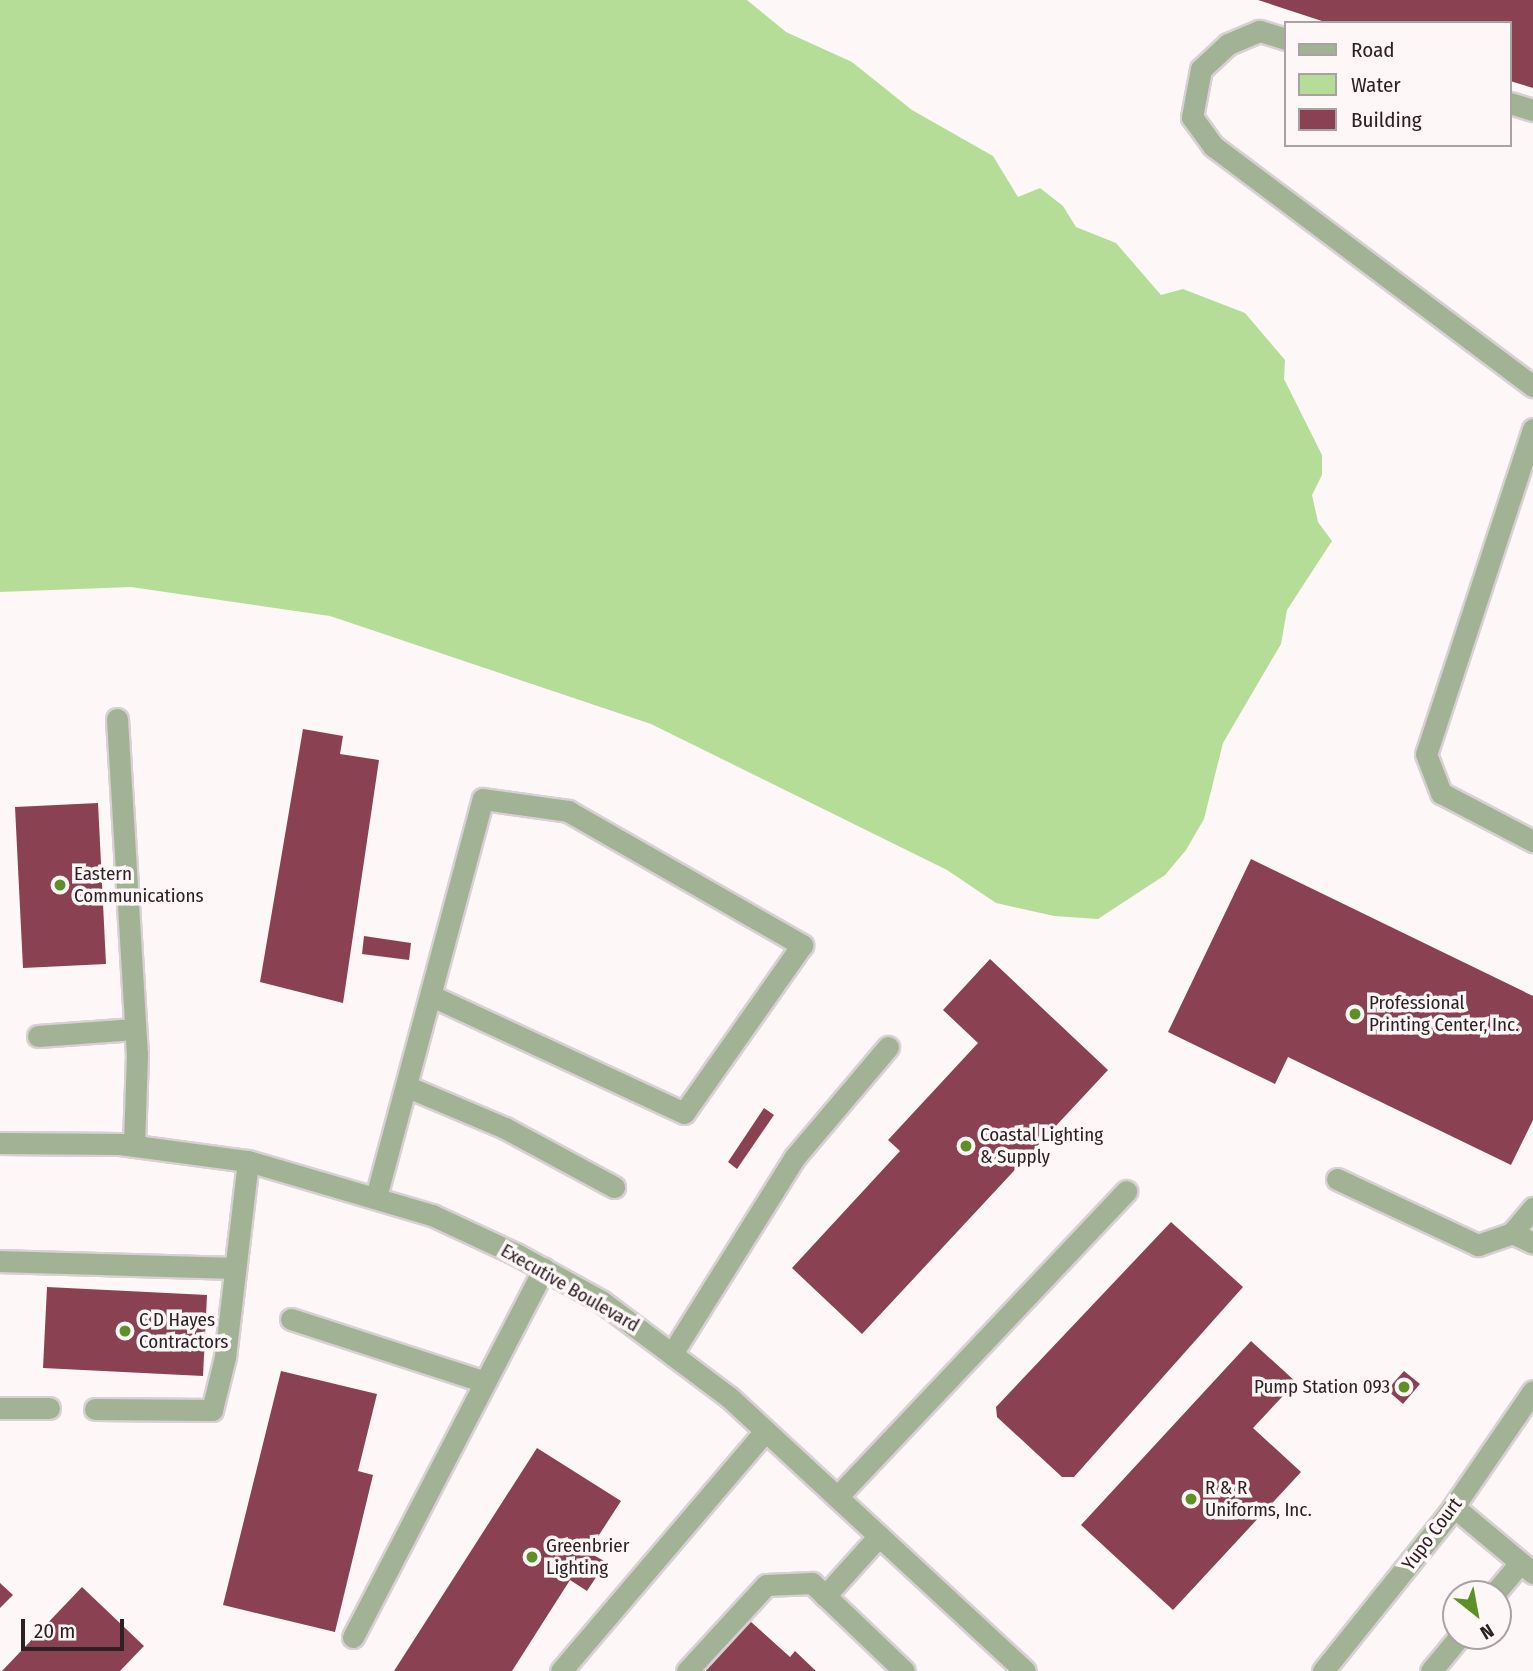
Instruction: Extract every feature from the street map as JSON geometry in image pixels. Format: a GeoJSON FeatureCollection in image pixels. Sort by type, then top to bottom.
{"type":"FeatureCollection","features":[{"type":"Feature","properties":{"kind":"street"},"geometry":{"type":"LineString","coordinates":[[1284,38],[1259,31],[1228,44],[1200,69],[1192,117],[1213,146],[1533,386]]}},
{"type":"Feature","properties":{"kind":"street"},"geometry":{"type":"LineString","coordinates":[[1512,104],[1533,110]]}},
{"type":"Feature","properties":{"kind":"street"},"geometry":{"type":"LineString","coordinates":[[1533,429],[1426,754],[1441,793],[1533,841]]}},
{"type":"Feature","properties":{"kind":"street"},"geometry":{"type":"LineString","coordinates":[[117,719],[135,1029],[134,1145]]}},
{"type":"Feature","properties":{"kind":"street"},"geometry":{"type":"LineString","coordinates":[[376,1197],[408,1087],[483,799],[568,811],[802,945],[684,1113],[432,996]]}},
{"type":"Feature","properties":{"kind":"street"},"geometry":{"type":"LineString","coordinates":[[37,1036],[135,1029]]}},
{"type":"Feature","properties":{"kind":"street"},"geometry":{"type":"LineString","coordinates":[[673,1352],[795,1157],[888,1047]]}},
{"type":"Feature","properties":{"kind":"street"},"geometry":{"type":"LineString","coordinates":[[408,1087],[505,1128],[614,1188]]}},
{"type":"Feature","properties":{"kind":"street","name":"Executive Boulevard"},"geometry":{"type":"LineString","coordinates":[[0,1143],[134,1145],[248,1161],[432,1215],[544,1269],[673,1352],[765,1431],[1025,1671]]}},
{"type":"Feature","properties":{"kind":"street"},"geometry":{"type":"LineString","coordinates":[[95,1409],[212,1410],[225,1357],[233,1268],[248,1161]]}},
{"type":"Feature","properties":{"kind":"street"},"geometry":{"type":"LineString","coordinates":[[1337,1179],[1478,1245],[1513,1233],[1533,1208]]}},
{"type":"Feature","properties":{"kind":"street"},"geometry":{"type":"LineString","coordinates":[[837,1497],[1126,1191]]}},
{"type":"Feature","properties":{"kind":"street"},"geometry":{"type":"LineString","coordinates":[[1513,1233],[1533,1243]]}},
{"type":"Feature","properties":{"kind":"street"},"geometry":{"type":"LineString","coordinates":[[0,1261],[233,1268]]}},
{"type":"Feature","properties":{"kind":"street"},"geometry":{"type":"LineString","coordinates":[[353,1637],[544,1269]]}},
{"type":"Feature","properties":{"kind":"street"},"geometry":{"type":"LineString","coordinates":[[291,1320],[485,1382]]}},
{"type":"Feature","properties":{"kind":"street","name":"Yupo Court"},"geometry":{"type":"LineString","coordinates":[[1323,1671],[1454,1507],[1533,1391]]}},
{"type":"Feature","properties":{"kind":"street"},"geometry":{"type":"LineString","coordinates":[[0,1408],[49,1408]]}},
{"type":"Feature","properties":{"kind":"street"},"geometry":{"type":"LineString","coordinates":[[561,1671],[765,1431]]}},
{"type":"Feature","properties":{"kind":"street"},"geometry":{"type":"LineString","coordinates":[[1454,1507],[1527,1568],[1512,1580]]}},
{"type":"Feature","properties":{"kind":"street"},"geometry":{"type":"LineString","coordinates":[[825,1596],[879,1536]]}},
{"type":"Feature","properties":{"kind":"street"},"geometry":{"type":"LineString","coordinates":[[687,1671],[766,1585],[812,1583],[904,1671]]}},
{"type":"Feature","properties":{"kind":"street"},"geometry":{"type":"LineString","coordinates":[[1430,1671],[1448,1650]]}},
{"type":"Feature","properties":{"kind":"water"},"geometry":{"type":"Polygon","coordinates":[[[0,0],[747,0],[786,32],[852,62],[912,110],[993,156],[1018,197],[1040,188],[1063,206],[1076,227],[1116,243],[1161,295],[1183,289],[1245,313],[1285,360],[1284,379],[1322,455],[1322,475],[1312,495],[1318,522],[1332,541],[1287,610],[1281,644],[1223,743],[1204,819],[1186,850],[1165,875],[1098,919],[1054,916],[996,903],[947,870],[651,724],[330,616],[131,587],[0,592],[0,0]]]}},
{"type":"Feature","properties":{"kind":"building"},"geometry":{"type":"Polygon","coordinates":[[[1258,0],[1533,0],[1533,88],[1512,82],[1512,21],[1322,21],[1258,0]]]}},
{"type":"Feature","properties":{"kind":"building"},"geometry":{"type":"Polygon","coordinates":[[[303,729],[343,736],[340,754],[379,760],[343,1003],[260,982],[303,729]]]}},
{"type":"Feature","properties":{"kind":"building","name":"Eastern Communications"},"geometry":{"type":"Polygon","coordinates":[[[98,803],[106,964],[23,968],[15,807],[98,803]]]}},
{"type":"Feature","properties":{"kind":"building","name":"Professional Printing Center, Inc."},"geometry":{"type":"Polygon","coordinates":[[[1251,859],[1533,996],[1533,1120],[1511,1165],[1288,1057],[1275,1084],[1168,1032],[1251,859]]]}},
{"type":"Feature","properties":{"kind":"building"},"geometry":{"type":"Polygon","coordinates":[[[364,936],[411,943],[409,960],[362,954],[364,936]]]}},
{"type":"Feature","properties":{"kind":"building","name":"Coastal Lighting & Supply"},"geometry":{"type":"Polygon","coordinates":[[[990,959],[1108,1070],[862,1334],[792,1268],[900,1151],[888,1140],[978,1043],[943,1010],[990,959]]]}},
{"type":"Feature","properties":{"kind":"building"},"geometry":{"type":"Polygon","coordinates":[[[764,1108],[774,1115],[737,1169],[728,1162],[764,1108]]]}},
{"type":"Feature","properties":{"kind":"building"},"geometry":{"type":"Polygon","coordinates":[[[1171,1222],[1243,1287],[1074,1477],[1062,1477],[997,1417],[996,1407],[1171,1222]]]}},
{"type":"Feature","properties":{"kind":"building","name":"C D Hayes Contractors"},"geometry":{"type":"Polygon","coordinates":[[[47,1287],[207,1295],[203,1376],[43,1368],[47,1287]]]}},
{"type":"Feature","properties":{"kind":"building","name":"R & R Uniforms, Inc."},"geometry":{"type":"Polygon","coordinates":[[[1251,1341],[1296,1382],[1253,1428],[1301,1472],[1173,1610],[1081,1525],[1251,1341]]]}},
{"type":"Feature","properties":{"kind":"building"},"geometry":{"type":"Polygon","coordinates":[[[281,1371],[377,1394],[358,1471],[373,1475],[335,1632],[223,1605],[281,1371]]]}},
{"type":"Feature","properties":{"kind":"building","name":"Pump Station 093"},"geometry":{"type":"Polygon","coordinates":[[[1404,1371],[1420,1384],[1403,1404],[1387,1390],[1404,1371]]]}},
{"type":"Feature","properties":{"kind":"building","name":"Greenbrier Lighting"},"geometry":{"type":"Polygon","coordinates":[[[537,1448],[621,1501],[588,1552],[606,1562],[587,1591],[570,1580],[512,1671],[394,1671],[537,1448]]]}},
{"type":"Feature","properties":{"kind":"building"},"geometry":{"type":"Polygon","coordinates":[[[0,1583],[13,1595],[0,1608],[0,1583]]]}},
{"type":"Feature","properties":{"kind":"building"},"geometry":{"type":"Polygon","coordinates":[[[82,1587],[144,1646],[120,1671],[2,1671],[82,1587]]]}},
{"type":"Feature","properties":{"kind":"building"},"geometry":{"type":"Polygon","coordinates":[[[750,1621],[790,1657],[795,1651],[816,1671],[704,1671],[750,1621]]]}},
{"type":"Feature","properties":{"kind":"place","name":"Eastern Communications"},"geometry":{"type":"Point","coordinates":[60,885]}},
{"type":"Feature","properties":{"kind":"place","name":"Professional Printing Center, Inc."},"geometry":{"type":"Point","coordinates":[1355,1014]}},
{"type":"Feature","properties":{"kind":"place","name":"Coastal Lighting & Supply"},"geometry":{"type":"Point","coordinates":[966,1146]}},
{"type":"Feature","properties":{"kind":"place","name":"C D Hayes Contractors"},"geometry":{"type":"Point","coordinates":[125,1331]}},
{"type":"Feature","properties":{"kind":"place","name":"Pump Station 093"},"geometry":{"type":"Point","coordinates":[1404,1387]}},
{"type":"Feature","properties":{"kind":"place","name":"R & R Uniforms, Inc."},"geometry":{"type":"Point","coordinates":[1191,1499]}},
{"type":"Feature","properties":{"kind":"place","name":"Greenbrier Lighting"},"geometry":{"type":"Point","coordinates":[532,1557]}}]}
